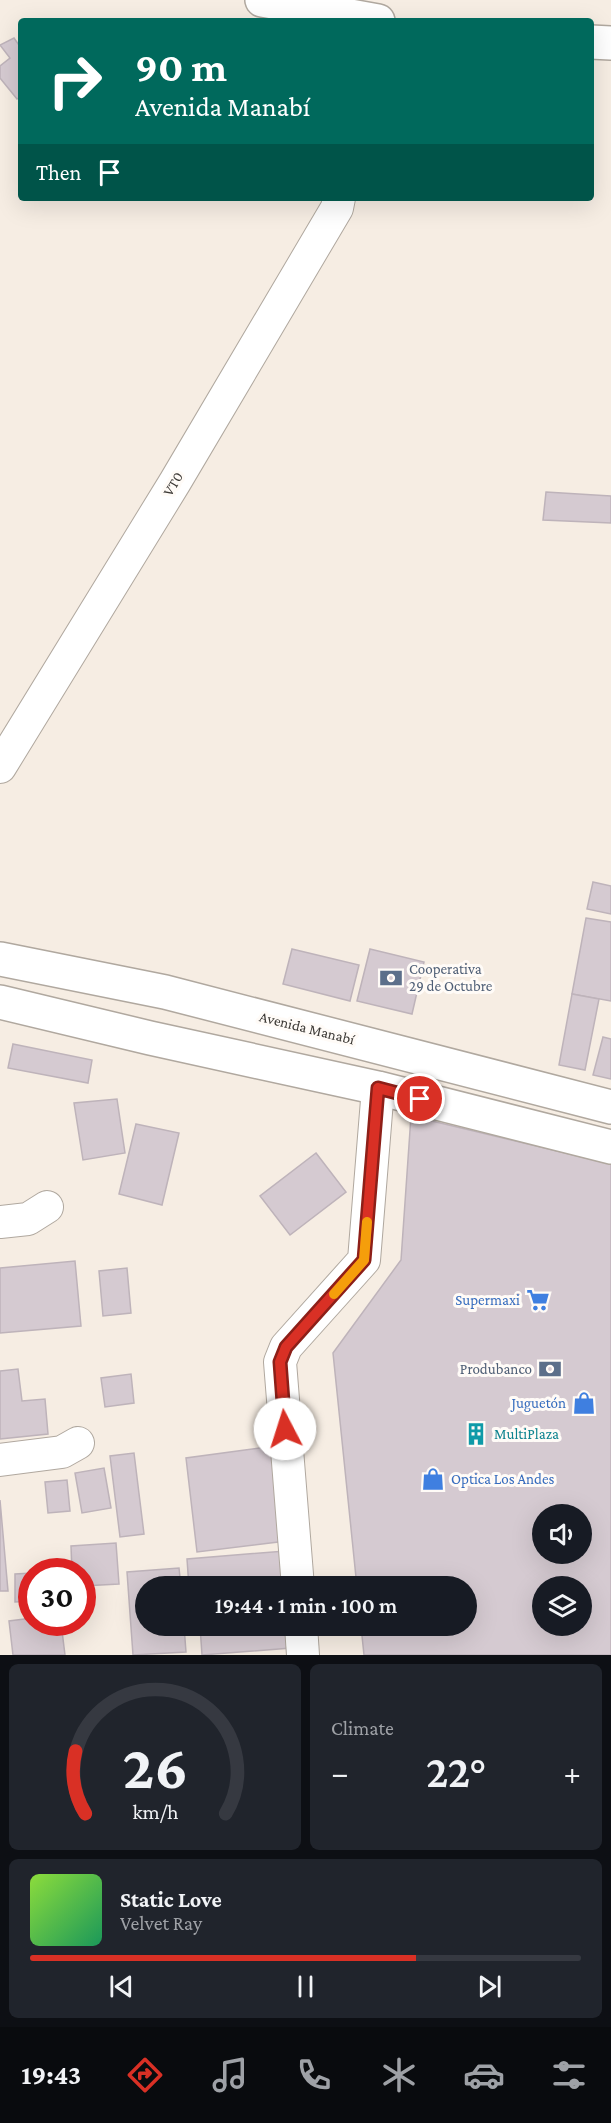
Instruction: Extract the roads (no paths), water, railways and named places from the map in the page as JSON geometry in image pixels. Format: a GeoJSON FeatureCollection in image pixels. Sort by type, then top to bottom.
{"type":"FeatureCollection","features":[{"type":"Feature","properties":{"kind":"main road"},"geometry":{"type":"LineString","coordinates":[[262,0],[356,18]]}},
{"type":"Feature","properties":{"kind":"main road"},"geometry":{"type":"LineString","coordinates":[[594,42],[611,43]]}},
{"type":"Feature","properties":{"kind":"main road","name":"Avenida Manabí"},"geometry":{"type":"LineString","coordinates":[[0,959],[165,992],[611,1107]]}},
{"type":"Feature","properties":{"kind":"main road"},"geometry":{"type":"LineString","coordinates":[[150,1038],[165,992]]}},
{"type":"Feature","properties":{"kind":"main road"},"geometry":{"type":"LineString","coordinates":[[0,1002],[150,1038],[378,1088],[611,1147]]}},
{"type":"Feature","properties":{"kind":"street"},"geometry":{"type":"LineString","coordinates":[[372,18],[375,0]]}},
{"type":"Feature","properties":{"kind":"street","name":"VT0"},"geometry":{"type":"LineString","coordinates":[[0,767],[181,471],[337,208],[338,201]]}},
{"type":"Feature","properties":{"kind":"street"},"geometry":{"type":"LineString","coordinates":[[297,1576],[280,1362],[286,1347],[364,1260],[378,1088]]}},
{"type":"Feature","properties":{"kind":"street"},"geometry":{"type":"LineString","coordinates":[[0,1222],[28,1219],[47,1207]]}},
{"type":"Feature","properties":{"kind":"street"},"geometry":{"type":"LineString","coordinates":[[0,1460],[63,1452],[78,1443]]}},
{"type":"Feature","properties":{"kind":"street"},"geometry":{"type":"LineString","coordinates":[[302,1636],[303,1655]]}},
{"type":"Feature","properties":{"kind":"place","name":"Cooperativa 29 de Octubre"},"geometry":{"type":"Point","coordinates":[391,978]}},
{"type":"Feature","properties":{"kind":"place","name":"Supermaxi"},"geometry":{"type":"Point","coordinates":[538,1300]}},
{"type":"Feature","properties":{"kind":"place","name":"Produbanco"},"geometry":{"type":"Point","coordinates":[550,1369]}},
{"type":"Feature","properties":{"kind":"place","name":"Juguetón"},"geometry":{"type":"Point","coordinates":[584,1403]}},
{"type":"Feature","properties":{"kind":"place","name":"MultiPlaza"},"geometry":{"type":"Point","coordinates":[476,1434]}},
{"type":"Feature","properties":{"kind":"place","name":"Optica Los Andes"},"geometry":{"type":"Point","coordinates":[433,1479]}}]}
